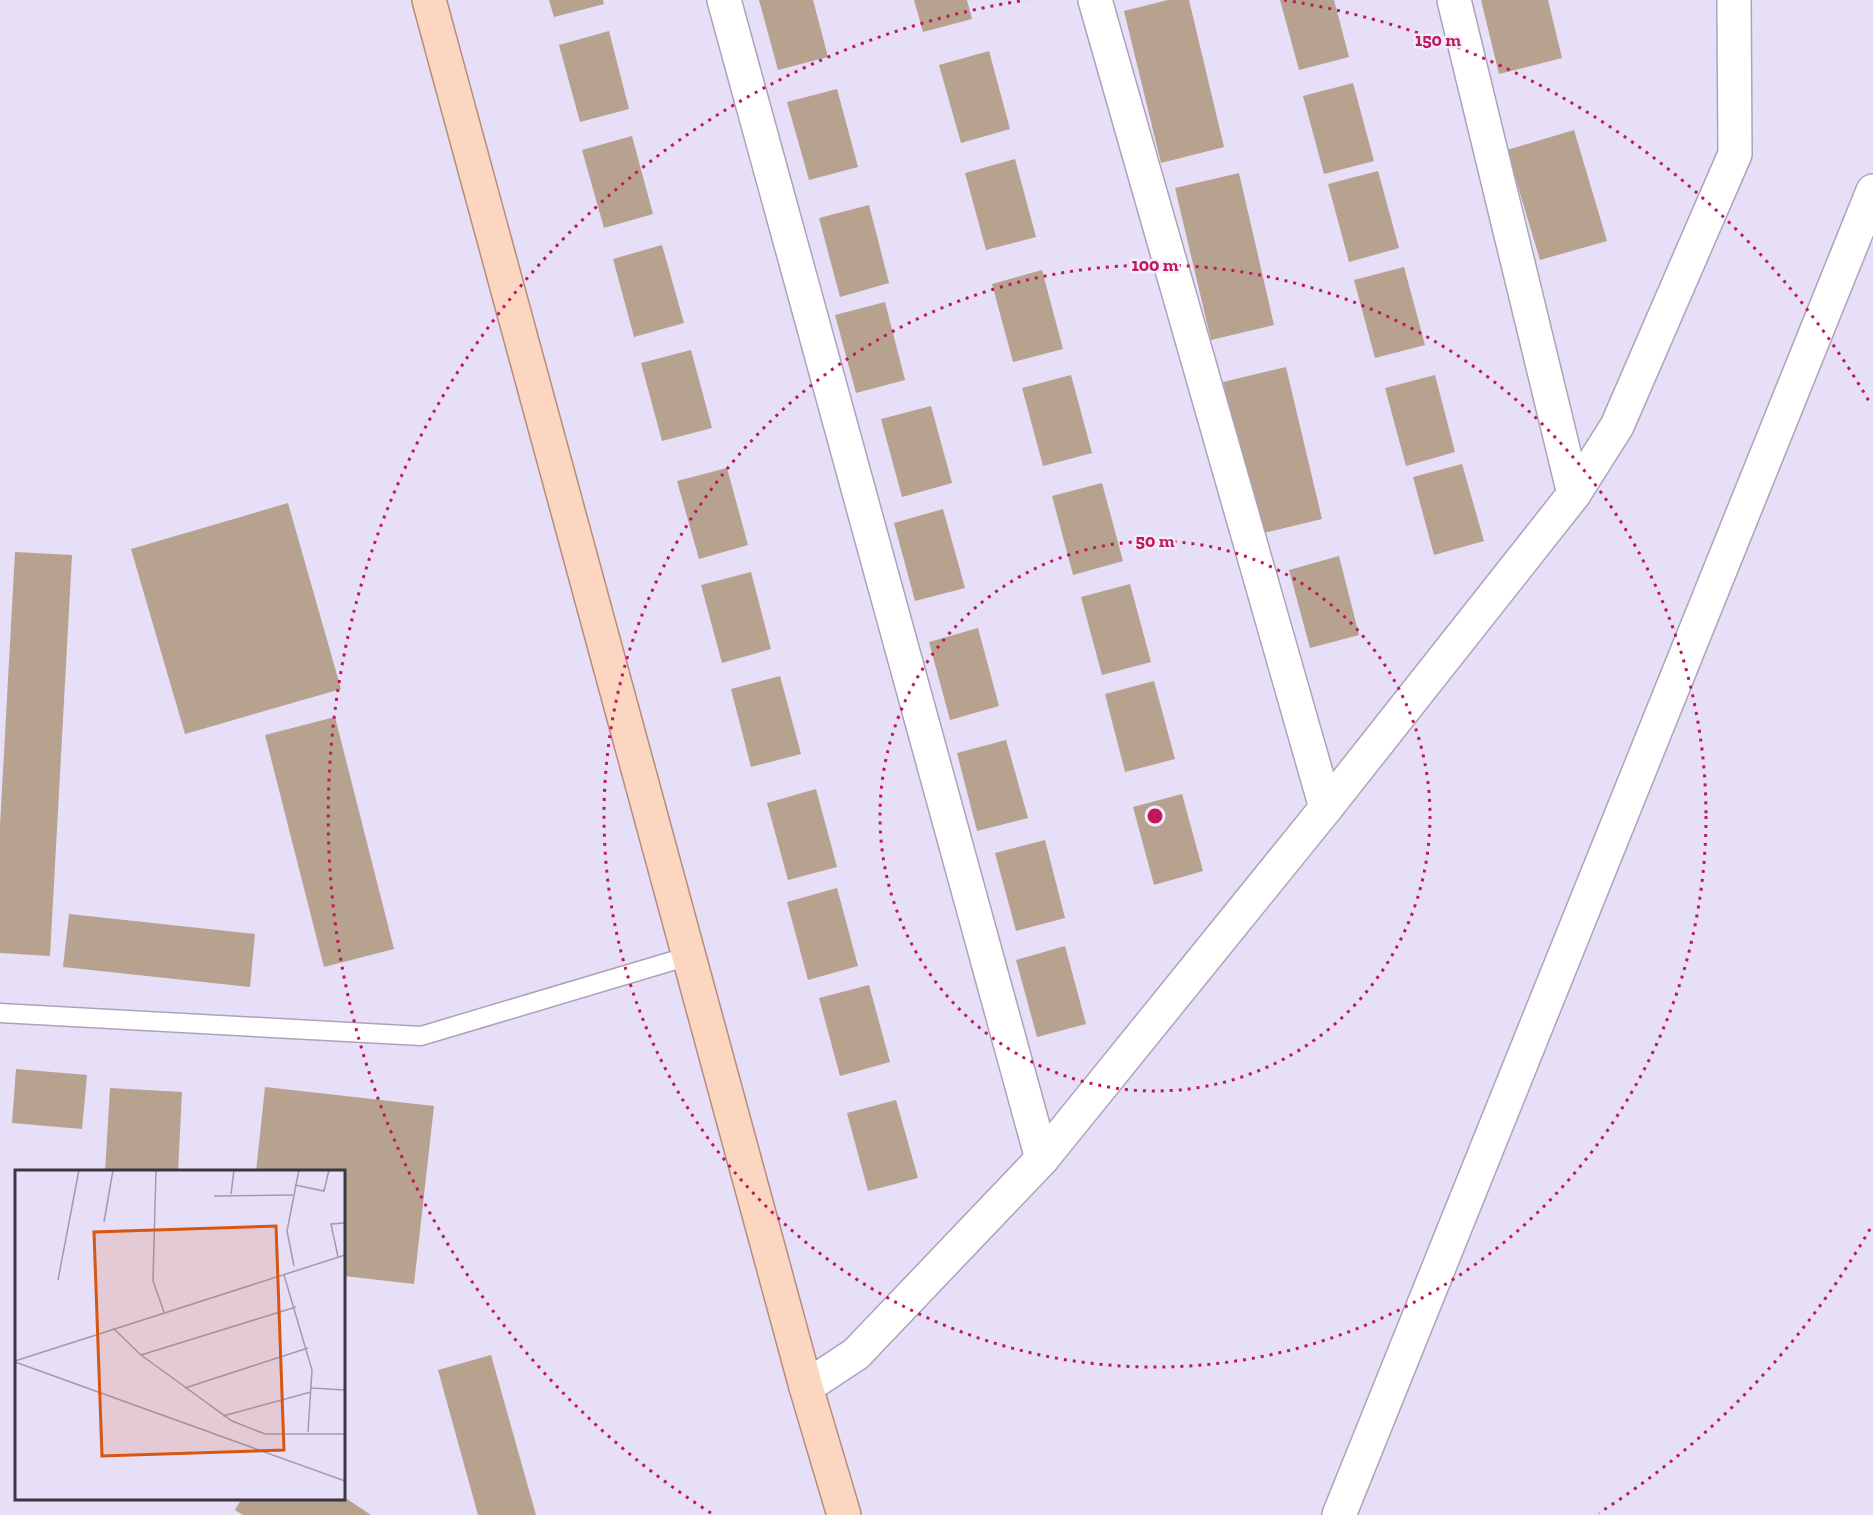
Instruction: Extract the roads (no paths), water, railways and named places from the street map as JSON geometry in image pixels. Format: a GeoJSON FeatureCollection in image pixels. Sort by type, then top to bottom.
{"type":"FeatureCollection","features":[{"type":"Feature","properties":{"kind":"main road"},"geometry":{"type":"LineString","coordinates":[[429,0],[806,1387],[844,1515]]}},
{"type":"Feature","properties":{"kind":"street"},"geometry":{"type":"LineString","coordinates":[[724,0],[1042,1159]]}},
{"type":"Feature","properties":{"kind":"street"},"geometry":{"type":"LineString","coordinates":[[1095,0],[1326,808]]}},
{"type":"Feature","properties":{"kind":"street"},"geometry":{"type":"LineString","coordinates":[[1454,0],[1574,494]]}},
{"type":"Feature","properties":{"kind":"street"},"geometry":{"type":"LineString","coordinates":[[806,1387],[856,1354],[1042,1159],[1326,808],[1574,494],[1617,426],[1735,154],[1734,0]]}},
{"type":"Feature","properties":{"kind":"street"},"geometry":{"type":"LineString","coordinates":[[1339,1515],[1873,191]]}},
{"type":"Feature","properties":{"kind":"lane"},"geometry":{"type":"LineString","coordinates":[[0,1013],[421,1036],[689,956]]}}]}
